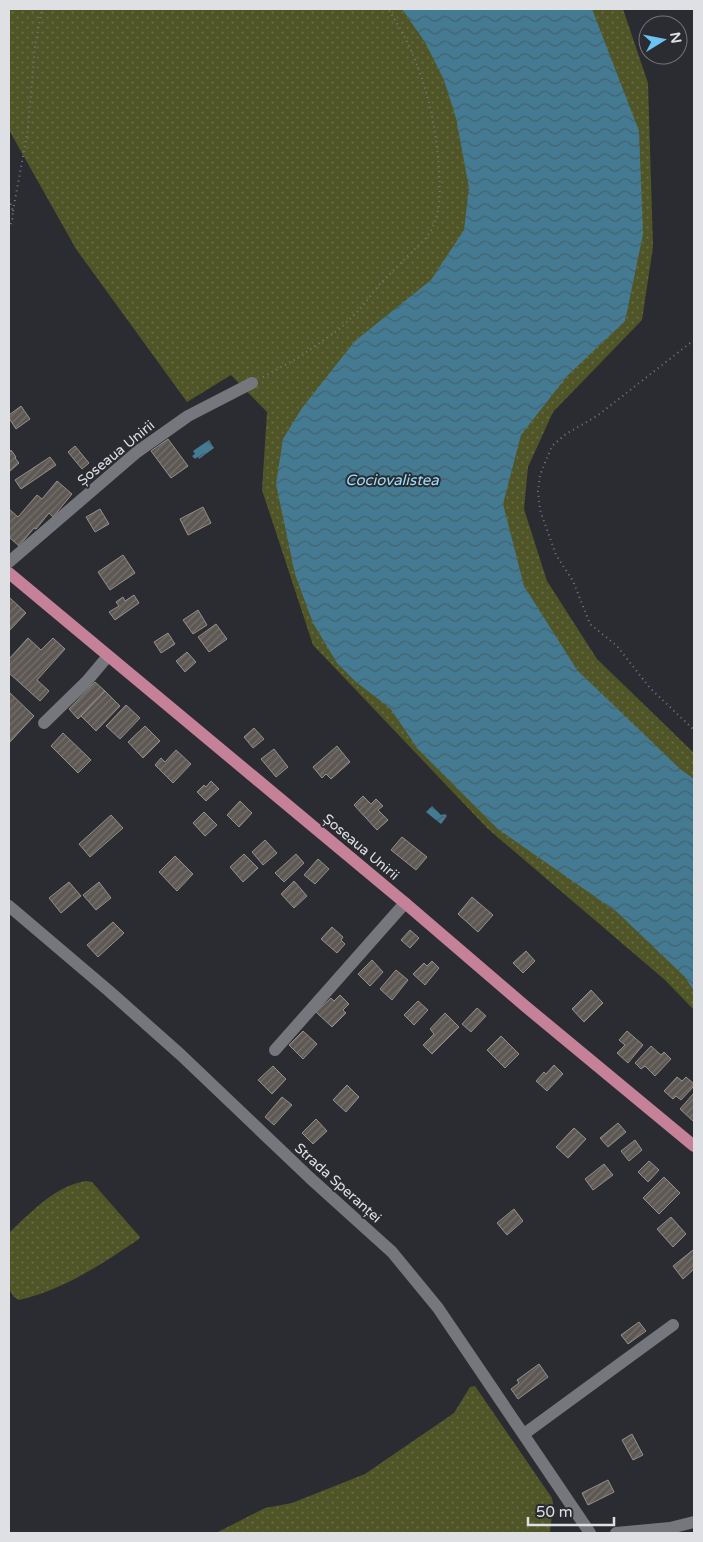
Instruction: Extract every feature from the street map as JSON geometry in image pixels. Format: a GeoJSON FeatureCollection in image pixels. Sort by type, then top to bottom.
{"type":"FeatureCollection","features":[{"type":"Feature","properties":{"kind":"main road","name":"Șoseaua Unirii"},"geometry":{"type":"LineString","coordinates":[[9,573],[694,1146]]}},
{"type":"Feature","properties":{"kind":"street","name":"Șoseaua Unirii"},"geometry":{"type":"LineString","coordinates":[[9,562],[137,452],[188,416],[252,383]]}},
{"type":"Feature","properties":{"kind":"street"},"geometry":{"type":"LineString","coordinates":[[44,723],[87,681],[108,656]]}},
{"type":"Feature","properties":{"kind":"street"},"geometry":{"type":"LineString","coordinates":[[275,1050],[405,903]]}},
{"type":"Feature","properties":{"kind":"street","name":"Strada Speranței"},"geometry":{"type":"LineString","coordinates":[[9,906],[181,1055],[303,1172],[392,1252],[438,1308],[590,1533]]}},
{"type":"Feature","properties":{"kind":"street"},"geometry":{"type":"LineString","coordinates":[[524,1434],[673,1326]]}},
{"type":"Feature","properties":{"kind":"street"},"geometry":{"type":"LineString","coordinates":[[616,1533],[670,1528],[694,1522]]}},
{"type":"Feature","properties":{"kind":"path"},"geometry":{"type":"LineString","coordinates":[[9,227],[13,220],[28,129],[35,46],[42,9]]}},
{"type":"Feature","properties":{"kind":"path"},"geometry":{"type":"LineString","coordinates":[[252,383],[298,358],[341,328],[362,308],[379,285],[426,238],[437,220],[440,186],[434,120],[419,70],[401,30],[388,9]]}},
{"type":"Feature","properties":{"kind":"path"},"geometry":{"type":"LineString","coordinates":[[9,199],[14,211]]}},
{"type":"Feature","properties":{"kind":"path"},"geometry":{"type":"LineString","coordinates":[[694,340],[597,416],[566,434],[552,446],[540,475],[538,491],[540,510],[556,555],[573,581],[590,624],[617,646],[650,688],[694,730]]}},
{"type":"Feature","properties":{"kind":"green space"},"geometry":{"type":"Polygon","coordinates":[[[9,9],[623,9],[638,53],[638,65],[642,65],[648,83],[653,247],[642,320],[553,412],[528,467],[524,509],[547,581],[597,659],[694,753],[694,1010],[665,980],[488,829],[313,645],[262,490],[267,412],[231,375],[187,402],[76,249],[9,130],[9,9]]]}},
{"type":"Feature","properties":{"kind":"green space"},"geometry":{"type":"Polygon","coordinates":[[[86,1181],[92,1182],[140,1237],[139,1239],[67,1283],[35,1296],[19,1300],[14,1297],[9,1289],[9,1233],[54,1194],[64,1188],[86,1181]]]}},
{"type":"Feature","properties":{"kind":"green space"},"geometry":{"type":"Polygon","coordinates":[[[475,1386],[552,1498],[550,1533],[216,1533],[265,1508],[292,1503],[365,1474],[454,1413],[470,1387],[475,1386]]]}},
{"type":"Feature","properties":{"kind":"water","name":"Cociovalistea"},"geometry":{"type":"Polygon","coordinates":[[[402,9],[592,9],[639,131],[643,234],[625,321],[567,376],[521,435],[503,504],[524,586],[577,670],[680,769],[694,779],[694,991],[685,977],[617,912],[498,829],[418,749],[390,708],[356,682],[337,663],[313,623],[295,574],[276,484],[283,439],[302,408],[355,341],[431,280],[464,230],[469,188],[456,118],[444,80],[425,42],[402,9]]]}},
{"type":"Feature","properties":{"kind":"water"},"geometry":{"type":"Polygon","coordinates":[[[209,440],[214,448],[199,459],[198,457],[195,459],[192,456],[195,454],[193,451],[209,440]]]}},
{"type":"Feature","properties":{"kind":"water"},"geometry":{"type":"Polygon","coordinates":[[[432,806],[441,815],[445,814],[447,816],[441,824],[426,812],[432,806]]]}},
{"type":"Feature","properties":{"kind":"building"},"geometry":{"type":"Polygon","coordinates":[[[21,406],[30,419],[16,429],[9,415],[21,406]]]}},
{"type":"Feature","properties":{"kind":"building"},"geometry":{"type":"Polygon","coordinates":[[[168,439],[188,466],[171,478],[151,451],[168,439]]]}},
{"type":"Feature","properties":{"kind":"building"},"geometry":{"type":"Polygon","coordinates":[[[75,446],[89,463],[82,469],[68,452],[75,446]]]}},
{"type":"Feature","properties":{"kind":"building"},"geometry":{"type":"Polygon","coordinates":[[[11,450],[19,463],[9,472],[9,451],[11,450]]]}},
{"type":"Feature","properties":{"kind":"building"},"geometry":{"type":"Polygon","coordinates":[[[50,457],[56,465],[21,489],[15,480],[50,457]]]}},
{"type":"Feature","properties":{"kind":"building"},"geometry":{"type":"Polygon","coordinates":[[[57,481],[72,494],[53,517],[49,513],[19,546],[9,537],[9,509],[18,517],[37,495],[42,499],[57,481]]]}},
{"type":"Feature","properties":{"kind":"building"},"geometry":{"type":"Polygon","coordinates":[[[203,507],[211,523],[188,535],[180,519],[203,507]]]}},
{"type":"Feature","properties":{"kind":"building"},"geometry":{"type":"Polygon","coordinates":[[[100,509],[109,524],[95,532],[86,517],[100,509]]]}},
{"type":"Feature","properties":{"kind":"building"},"geometry":{"type":"Polygon","coordinates":[[[123,555],[135,573],[110,590],[98,572],[123,555]]]}},
{"type":"Feature","properties":{"kind":"building"},"geometry":{"type":"Polygon","coordinates":[[[134,595],[139,603],[115,620],[109,612],[119,606],[116,602],[123,597],[125,601],[134,595]]]}},
{"type":"Feature","properties":{"kind":"building"},"geometry":{"type":"Polygon","coordinates":[[[9,597],[26,613],[9,631],[9,597]]]}},
{"type":"Feature","properties":{"kind":"building"},"geometry":{"type":"Polygon","coordinates":[[[198,610],[207,625],[193,634],[183,620],[198,610]]]}},
{"type":"Feature","properties":{"kind":"building"},"geometry":{"type":"Polygon","coordinates":[[[216,624],[227,639],[209,652],[198,637],[216,624]]]}},
{"type":"Feature","properties":{"kind":"building"},"geometry":{"type":"Polygon","coordinates":[[[168,633],[175,644],[161,653],[154,642],[168,633]]]}},
{"type":"Feature","properties":{"kind":"building"},"geometry":{"type":"Polygon","coordinates":[[[28,638],[41,650],[53,638],[65,649],[37,680],[49,691],[40,701],[9,673],[9,659],[28,638]]]}},
{"type":"Feature","properties":{"kind":"building"},"geometry":{"type":"Polygon","coordinates":[[[187,652],[196,662],[185,672],[176,661],[187,652]]]}},
{"type":"Feature","properties":{"kind":"building"},"geometry":{"type":"Polygon","coordinates":[[[95,682],[105,691],[78,719],[69,709],[95,682]]]}},
{"type":"Feature","properties":{"kind":"building"},"geometry":{"type":"Polygon","coordinates":[[[105,691],[120,706],[96,731],[81,716],[105,691]]]}},
{"type":"Feature","properties":{"kind":"building"},"geometry":{"type":"Polygon","coordinates":[[[9,692],[34,716],[9,743],[9,692]]]}},
{"type":"Feature","properties":{"kind":"building"},"geometry":{"type":"Polygon","coordinates":[[[126,705],[140,718],[120,739],[106,726],[126,705]]]}},
{"type":"Feature","properties":{"kind":"building"},"geometry":{"type":"Polygon","coordinates":[[[145,726],[160,741],[143,758],[128,742],[145,726]]]}},
{"type":"Feature","properties":{"kind":"building"},"geometry":{"type":"Polygon","coordinates":[[[254,728],[264,739],[253,748],[244,737],[254,728]]]}},
{"type":"Feature","properties":{"kind":"building"},"geometry":{"type":"Polygon","coordinates":[[[63,733],[91,760],[78,773],[51,746],[63,733]]]}},
{"type":"Feature","properties":{"kind":"building"},"geometry":{"type":"Polygon","coordinates":[[[337,746],[350,762],[331,779],[326,774],[322,778],[313,767],[337,746]]]}},
{"type":"Feature","properties":{"kind":"building"},"geometry":{"type":"Polygon","coordinates":[[[274,749],[288,767],[276,777],[261,759],[274,749]]]}},
{"type":"Feature","properties":{"kind":"building"},"geometry":{"type":"Polygon","coordinates":[[[176,750],[191,764],[173,783],[155,765],[161,758],[165,762],[176,750]]]}},
{"type":"Feature","properties":{"kind":"building"},"geometry":{"type":"Polygon","coordinates":[[[211,781],[219,789],[206,801],[197,792],[204,785],[206,787],[211,781]]]}},
{"type":"Feature","properties":{"kind":"building"},"geometry":{"type":"Polygon","coordinates":[[[363,796],[371,804],[376,799],[383,806],[378,810],[388,820],[377,830],[354,805],[363,796]]]}},
{"type":"Feature","properties":{"kind":"building"},"geometry":{"type":"Polygon","coordinates":[[[240,801],[252,813],[239,827],[227,815],[240,801]]]}},
{"type":"Feature","properties":{"kind":"building"},"geometry":{"type":"Polygon","coordinates":[[[204,812],[217,825],[205,836],[193,823],[204,812]]]}},
{"type":"Feature","properties":{"kind":"building"},"geometry":{"type":"Polygon","coordinates":[[[111,815],[123,828],[90,857],[79,844],[111,815]]]}},
{"type":"Feature","properties":{"kind":"building"},"geometry":{"type":"Polygon","coordinates":[[[402,837],[427,857],[416,870],[391,850],[402,837]]]}},
{"type":"Feature","properties":{"kind":"building"},"geometry":{"type":"Polygon","coordinates":[[[265,840],[277,853],[263,865],[252,852],[265,840]]]}},
{"type":"Feature","properties":{"kind":"building"},"geometry":{"type":"Polygon","coordinates":[[[244,854],[258,868],[243,882],[230,867],[244,854]]]}},
{"type":"Feature","properties":{"kind":"building"},"geometry":{"type":"Polygon","coordinates":[[[296,854],[304,863],[284,882],[275,873],[296,854]]]}},
{"type":"Feature","properties":{"kind":"building"},"geometry":{"type":"Polygon","coordinates":[[[175,856],[193,874],[177,891],[159,872],[175,856]]]}},
{"type":"Feature","properties":{"kind":"building"},"geometry":{"type":"Polygon","coordinates":[[[318,859],[329,869],[315,884],[304,875],[318,859]]]}},
{"type":"Feature","properties":{"kind":"building"},"geometry":{"type":"Polygon","coordinates":[[[294,881],[307,896],[294,908],[281,894],[294,881]]]}},
{"type":"Feature","properties":{"kind":"building"},"geometry":{"type":"Polygon","coordinates":[[[69,882],[81,896],[61,913],[49,898],[69,882]]]}},
{"type":"Feature","properties":{"kind":"building"},"geometry":{"type":"Polygon","coordinates":[[[99,882],[111,898],[96,910],[83,895],[99,882]]]}},
{"type":"Feature","properties":{"kind":"building"},"geometry":{"type":"Polygon","coordinates":[[[472,897],[493,915],[478,932],[458,914],[472,897]]]}},
{"type":"Feature","properties":{"kind":"building"},"geometry":{"type":"Polygon","coordinates":[[[113,922],[124,933],[98,957],[87,945],[113,922]]]}},
{"type":"Feature","properties":{"kind":"building"},"geometry":{"type":"Polygon","coordinates":[[[332,927],[343,937],[341,940],[345,944],[337,953],[321,939],[332,927]]]}},
{"type":"Feature","properties":{"kind":"building"},"geometry":{"type":"Polygon","coordinates":[[[410,930],[419,938],[410,948],[401,940],[410,930]]]}},
{"type":"Feature","properties":{"kind":"building"},"geometry":{"type":"Polygon","coordinates":[[[526,951],[535,961],[523,973],[513,963],[526,951]]]}},
{"type":"Feature","properties":{"kind":"building"},"geometry":{"type":"Polygon","coordinates":[[[372,960],[383,972],[370,986],[358,974],[372,960]]]}},
{"type":"Feature","properties":{"kind":"building"},"geometry":{"type":"Polygon","coordinates":[[[432,961],[439,968],[425,985],[413,974],[424,963],[427,966],[432,961]]]}},
{"type":"Feature","properties":{"kind":"building"},"geometry":{"type":"Polygon","coordinates":[[[396,970],[408,980],[392,1000],[380,989],[396,970]]]}},
{"type":"Feature","properties":{"kind":"building"},"geometry":{"type":"Polygon","coordinates":[[[591,990],[603,1003],[584,1022],[572,1009],[591,990]]]}},
{"type":"Feature","properties":{"kind":"building"},"geometry":{"type":"Polygon","coordinates":[[[340,995],[349,1004],[343,1010],[346,1013],[332,1027],[316,1012],[331,998],[334,1001],[340,995]]]}},
{"type":"Feature","properties":{"kind":"building"},"geometry":{"type":"Polygon","coordinates":[[[418,1001],[428,1010],[414,1025],[404,1015],[418,1001]]]}},
{"type":"Feature","properties":{"kind":"building"},"geometry":{"type":"Polygon","coordinates":[[[477,1008],[486,1016],[471,1032],[462,1024],[477,1008]]]}},
{"type":"Feature","properties":{"kind":"building"},"geometry":{"type":"Polygon","coordinates":[[[445,1013],[459,1027],[432,1054],[423,1045],[434,1034],[430,1029],[445,1013]]]}},
{"type":"Feature","properties":{"kind":"building"},"geometry":{"type":"Polygon","coordinates":[[[303,1031],[317,1044],[303,1059],[289,1045],[303,1031]]]}},
{"type":"Feature","properties":{"kind":"building"},"geometry":{"type":"Polygon","coordinates":[[[627,1031],[643,1045],[628,1063],[617,1053],[625,1045],[619,1040],[627,1031]]]}},
{"type":"Feature","properties":{"kind":"building"},"geometry":{"type":"Polygon","coordinates":[[[501,1036],[519,1054],[505,1068],[487,1050],[501,1036]]]}},
{"type":"Feature","properties":{"kind":"building"},"geometry":{"type":"Polygon","coordinates":[[[651,1046],[661,1055],[664,1052],[671,1059],[655,1076],[645,1066],[641,1069],[635,1063],[651,1046]]]}},
{"type":"Feature","properties":{"kind":"building"},"geometry":{"type":"Polygon","coordinates":[[[554,1065],[563,1074],[547,1091],[536,1081],[554,1065]]]}},
{"type":"Feature","properties":{"kind":"building"},"geometry":{"type":"Polygon","coordinates":[[[273,1066],[286,1079],[272,1094],[258,1080],[273,1066]]]}},
{"type":"Feature","properties":{"kind":"building"},"geometry":{"type":"Polygon","coordinates":[[[677,1077],[682,1081],[686,1077],[694,1084],[681,1100],[676,1096],[673,1099],[664,1091],[677,1077]]]}},
{"type":"Feature","properties":{"kind":"building"},"geometry":{"type":"Polygon","coordinates":[[[347,1085],[359,1097],[346,1112],[333,1100],[347,1085]]]}},
{"type":"Feature","properties":{"kind":"building"},"geometry":{"type":"Polygon","coordinates":[[[694,1093],[694,1120],[693,1121],[680,1109],[694,1093]]]}},
{"type":"Feature","properties":{"kind":"building"},"geometry":{"type":"Polygon","coordinates":[[[282,1097],[292,1105],[274,1125],[265,1117],[282,1097]]]}},
{"type":"Feature","properties":{"kind":"building"},"geometry":{"type":"Polygon","coordinates":[[[316,1119],[327,1131],[313,1144],[302,1133],[316,1119]]]}},
{"type":"Feature","properties":{"kind":"building"},"geometry":{"type":"Polygon","coordinates":[[[618,1123],[626,1132],[608,1147],[600,1138],[618,1123]]]}},
{"type":"Feature","properties":{"kind":"building"},"geometry":{"type":"Polygon","coordinates":[[[574,1128],[586,1139],[568,1158],[556,1147],[574,1128]]]}},
{"type":"Feature","properties":{"kind":"building"},"geometry":{"type":"Polygon","coordinates":[[[635,1140],[642,1150],[629,1161],[621,1151],[635,1140]]]}},
{"type":"Feature","properties":{"kind":"building"},"geometry":{"type":"Polygon","coordinates":[[[649,1161],[659,1170],[648,1182],[638,1172],[649,1161]]]}},
{"type":"Feature","properties":{"kind":"building"},"geometry":{"type":"Polygon","coordinates":[[[604,1164],[613,1175],[593,1190],[585,1179],[604,1164]]]}},
{"type":"Feature","properties":{"kind":"building"},"geometry":{"type":"Polygon","coordinates":[[[664,1177],[680,1193],[659,1214],[643,1198],[664,1177]]]}},
{"type":"Feature","properties":{"kind":"building"},"geometry":{"type":"Polygon","coordinates":[[[514,1209],[523,1221],[507,1235],[497,1223],[514,1209]]]}},
{"type":"Feature","properties":{"kind":"building"},"geometry":{"type":"Polygon","coordinates":[[[671,1217],[686,1234],[673,1247],[657,1229],[671,1217]]]}},
{"type":"Feature","properties":{"kind":"building"},"geometry":{"type":"Polygon","coordinates":[[[693,1250],[694,1269],[683,1279],[673,1266],[693,1250]]]}},
{"type":"Feature","properties":{"kind":"building"},"geometry":{"type":"Polygon","coordinates":[[[639,1322],[646,1331],[628,1344],[621,1335],[639,1322]]]}},
{"type":"Feature","properties":{"kind":"building"},"geometry":{"type":"Polygon","coordinates":[[[539,1364],[548,1377],[518,1399],[511,1389],[519,1383],[517,1380],[539,1364]]]}},
{"type":"Feature","properties":{"kind":"building"},"geometry":{"type":"Polygon","coordinates":[[[632,1434],[643,1455],[633,1460],[622,1440],[632,1434]]]}},
{"type":"Feature","properties":{"kind":"building"},"geometry":{"type":"Polygon","coordinates":[[[608,1480],[614,1492],[588,1505],[582,1493],[608,1480]]]}}]}
